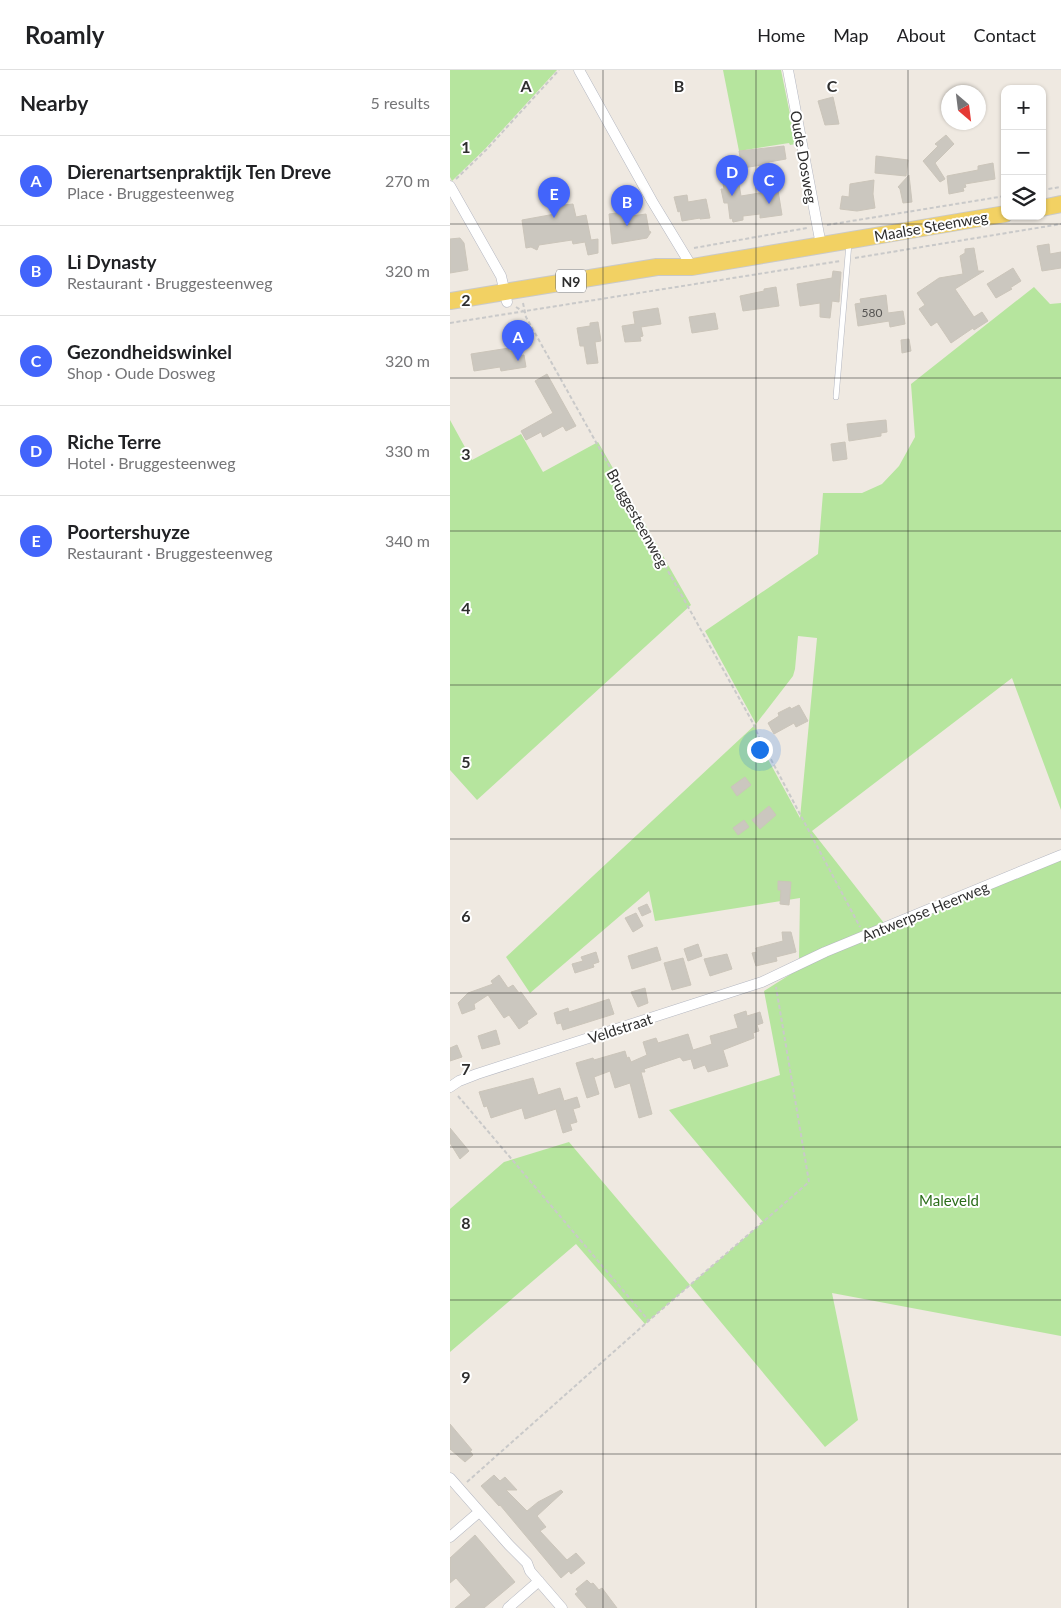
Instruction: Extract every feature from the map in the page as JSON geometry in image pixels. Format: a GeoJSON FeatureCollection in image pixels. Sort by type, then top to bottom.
{"type":"FeatureCollection","features":[{"type":"Feature","properties":{"kind":"main road"},"geometry":{"type":"LineString","coordinates":[[1046,207],[1061,204]]}},
{"type":"Feature","properties":{"kind":"main road","name":"Maalse Steenweg"},"geometry":{"type":"LineString","coordinates":[[853,240],[1001,215]]}},
{"type":"Feature","properties":{"kind":"main road","name":"N9"},"geometry":{"type":"LineString","coordinates":[[450,311],[678,274],[692,266],[853,240]]}},
{"type":"Feature","properties":{"kind":"main road","name":"N9"},"geometry":{"type":"LineString","coordinates":[[450,301],[515,301]]}},
{"type":"Feature","properties":{"kind":"street"},"geometry":{"type":"LineString","coordinates":[[579,70],[652,201],[692,266]]}},
{"type":"Feature","properties":{"kind":"street","name":"Oude Dosweg"},"geometry":{"type":"LineString","coordinates":[[788,70],[821,245]]}},
{"type":"Feature","properties":{"kind":"street"},"geometry":{"type":"LineString","coordinates":[[451,184],[515,301]]}},
{"type":"Feature","properties":{"kind":"street","name":"Antwerpse Heerweg"},"geometry":{"type":"LineString","coordinates":[[790,969],[1061,855]]}},
{"type":"Feature","properties":{"kind":"street","name":"Veldstraat"},"geometry":{"type":"LineString","coordinates":[[450,1087],[459,1081],[477,1074],[753,985],[790,969]]}},
{"type":"Feature","properties":{"kind":"street"},"geometry":{"type":"LineString","coordinates":[[450,1478],[508,1545],[527,1562],[530,1570],[562,1608]]}},
{"type":"Feature","properties":{"kind":"street"},"geometry":{"type":"LineString","coordinates":[[450,1537],[479,1512]]}},
{"type":"Feature","properties":{"kind":"street"},"geometry":{"type":"LineString","coordinates":[[508,1608],[539,1581]]}},
{"type":"Feature","properties":{"kind":"lane"},"geometry":{"type":"LineString","coordinates":[[836,397],[848,260],[853,240]]}},
{"type":"Feature","properties":{"kind":"path"},"geometry":{"type":"LineString","coordinates":[[451,184],[486,150],[559,70]]}},
{"type":"Feature","properties":{"kind":"path"},"geometry":{"type":"LineString","coordinates":[[1046,189],[1061,187]]}},
{"type":"Feature","properties":{"kind":"path"},"geometry":{"type":"LineString","coordinates":[[682,250],[1001,197]]}},
{"type":"Feature","properties":{"kind":"path"},"geometry":{"type":"LineString","coordinates":[[450,324],[515,301],[848,260],[1061,224]]}},
{"type":"Feature","properties":{"kind":"path","name":"Bruggesteenweg"},"geometry":{"type":"LineString","coordinates":[[515,301],[526,317],[704,634],[865,936]]}},
{"type":"Feature","properties":{"kind":"path"},"geometry":{"type":"LineString","coordinates":[[460,1489],[809,1182],[774,976]]}},
{"type":"Feature","properties":{"kind":"path"},"geometry":{"type":"LineString","coordinates":[[450,1087],[649,1321]]}},
{"type":"Feature","properties":{"kind":"green space"},"geometry":{"type":"Polygon","coordinates":[[[450,70],[557,70],[485,149],[452,181],[450,177],[450,70]]]}},
{"type":"Feature","properties":{"kind":"green space"},"geometry":{"type":"Polygon","coordinates":[[[723,70],[781,70],[796,144],[790,145],[789,143],[739,151],[723,70]]]}},
{"type":"Feature","properties":{"kind":"green space","name":"Maleveld"},"geometry":{"type":"Polygon","coordinates":[[[1034,287],[1050,304],[1061,303],[1061,810],[1012,678],[812,831],[884,923],[1061,855],[1061,1336],[832,1293],[858,1420],[825,1447],[690,1285],[763,1222],[669,1110],[780,1075],[764,991],[802,967],[799,960],[800,898],[655,921],[649,891],[530,993],[506,957],[756,724],[705,631],[818,554],[823,493],[862,493],[882,484],[899,466],[915,437],[911,384],[1034,287]],[[798,636],[793,676],[756,724],[757,739],[800,818],[817,638],[798,636]]]}},
{"type":"Feature","properties":{"kind":"green space"},"geometry":{"type":"Polygon","coordinates":[[[450,420],[472,460],[521,434],[543,472],[598,442],[691,605],[477,800],[450,770],[450,420]]]}},
{"type":"Feature","properties":{"kind":"green space"},"geometry":{"type":"Polygon","coordinates":[[[569,1142],[690,1285],[645,1324],[576,1244],[450,1352],[450,1209],[504,1162],[569,1142]]]}},
{"type":"Feature","properties":{"kind":"building"},"geometry":{"type":"Polygon","coordinates":[[[833,97],[839,124],[825,125],[818,101],[833,97]]]}},
{"type":"Feature","properties":{"kind":"building"},"geometry":{"type":"Polygon","coordinates":[[[946,135],[954,144],[935,163],[945,179],[940,182],[923,161],[938,146],[935,144],[946,135]]]}},
{"type":"Feature","properties":{"kind":"building"},"geometry":{"type":"Polygon","coordinates":[[[784,146],[786,159],[742,168],[739,151],[784,146]]]}},
{"type":"Feature","properties":{"kind":"building"},"geometry":{"type":"Polygon","coordinates":[[[876,156],[908,160],[906,176],[875,173],[876,156]]]}},
{"type":"Feature","properties":{"kind":"building"},"geometry":{"type":"Polygon","coordinates":[[[993,163],[995,179],[965,184],[964,191],[949,194],[947,176],[978,170],[978,166],[993,163]]]}},
{"type":"Feature","properties":{"kind":"building"},"geometry":{"type":"Polygon","coordinates":[[[909,175],[912,202],[903,203],[898,187],[909,175]]]}},
{"type":"Feature","properties":{"kind":"building"},"geometry":{"type":"Polygon","coordinates":[[[738,178],[741,196],[778,190],[782,215],[760,218],[760,214],[743,216],[743,220],[733,222],[732,218],[730,219],[728,203],[724,203],[721,189],[724,189],[723,184],[727,183],[726,181],[738,178]]]}},
{"type":"Feature","properties":{"kind":"building"},"geometry":{"type":"Polygon","coordinates":[[[874,180],[875,208],[857,211],[840,209],[842,196],[849,197],[850,184],[874,180]]]}},
{"type":"Feature","properties":{"kind":"building"},"geometry":{"type":"Polygon","coordinates":[[[562,189],[564,205],[573,204],[576,217],[586,215],[591,240],[598,239],[598,253],[588,255],[585,242],[573,244],[572,240],[539,245],[537,250],[531,247],[526,248],[522,220],[555,214],[553,203],[562,189]]]}},
{"type":"Feature","properties":{"kind":"building"},"geometry":{"type":"Polygon","coordinates":[[[687,195],[688,202],[706,199],[710,218],[682,221],[674,197],[687,195]]]}},
{"type":"Feature","properties":{"kind":"building"},"geometry":{"type":"Polygon","coordinates":[[[624,212],[624,217],[646,214],[649,231],[651,232],[647,238],[612,244],[609,214],[624,212]]]}},
{"type":"Feature","properties":{"kind":"building"},"geometry":{"type":"Polygon","coordinates":[[[460,238],[464,243],[468,270],[450,273],[450,239],[460,238]]]}},
{"type":"Feature","properties":{"kind":"building"},"geometry":{"type":"Polygon","coordinates":[[[1049,244],[1050,254],[1061,252],[1061,268],[1042,271],[1037,246],[1049,244]]]}},
{"type":"Feature","properties":{"kind":"building"},"geometry":{"type":"Polygon","coordinates":[[[974,248],[978,271],[984,271],[955,289],[974,317],[982,312],[988,321],[974,330],[973,328],[951,343],[937,322],[931,326],[919,309],[925,305],[917,293],[939,278],[963,274],[960,256],[965,253],[965,249],[974,248]]]}},
{"type":"Feature","properties":{"kind":"building"},"geometry":{"type":"Polygon","coordinates":[[[1013,268],[1021,281],[1010,288],[1012,289],[996,298],[987,284],[1013,268]]]}},
{"type":"Feature","properties":{"kind":"building"},"geometry":{"type":"Polygon","coordinates":[[[833,271],[841,272],[839,302],[832,301],[830,318],[820,317],[820,303],[800,306],[797,284],[832,278],[833,271]]]}},
{"type":"Feature","properties":{"kind":"building"},"geometry":{"type":"Polygon","coordinates":[[[776,287],[779,306],[743,311],[740,296],[776,287]]]}},
{"type":"Feature","properties":{"kind":"building"},"geometry":{"type":"Polygon","coordinates":[[[886,295],[888,313],[903,311],[905,324],[890,327],[889,321],[858,326],[855,304],[861,303],[860,299],[886,295]]]}},
{"type":"Feature","properties":{"kind":"building"},"geometry":{"type":"Polygon","coordinates":[[[658,308],[661,324],[641,327],[643,336],[640,337],[641,341],[625,342],[622,326],[635,324],[633,312],[658,308]]]}},
{"type":"Feature","properties":{"kind":"building"},"geometry":{"type":"Polygon","coordinates":[[[715,313],[718,329],[692,333],[689,317],[715,313]]]}},
{"type":"Feature","properties":{"kind":"building"},"geometry":{"type":"Polygon","coordinates":[[[598,322],[601,341],[595,342],[598,363],[587,364],[584,346],[580,346],[577,328],[590,326],[590,323],[598,322]]]}},
{"type":"Feature","properties":{"kind":"building"},"geometry":{"type":"Polygon","coordinates":[[[909,339],[911,351],[902,353],[901,340],[909,339]]]}},
{"type":"Feature","properties":{"kind":"building"},"geometry":{"type":"Polygon","coordinates":[[[509,348],[509,351],[513,351],[514,356],[524,355],[526,367],[501,371],[500,367],[474,371],[471,354],[509,348]]]}},
{"type":"Feature","properties":{"kind":"building"},"geometry":{"type":"Polygon","coordinates":[[[547,374],[576,426],[566,431],[563,426],[543,437],[541,432],[526,440],[521,431],[553,413],[535,381],[547,374]]]}},
{"type":"Feature","properties":{"kind":"building"},"geometry":{"type":"Polygon","coordinates":[[[886,420],[887,432],[881,433],[881,436],[849,441],[847,424],[886,420]]]}},
{"type":"Feature","properties":{"kind":"building"},"geometry":{"type":"Polygon","coordinates":[[[845,442],[847,459],[833,461],[831,444],[845,442]]]}},
{"type":"Feature","properties":{"kind":"building"},"geometry":{"type":"Polygon","coordinates":[[[799,705],[808,721],[796,727],[794,723],[774,734],[768,723],[779,716],[778,713],[799,705]]]}},
{"type":"Feature","properties":{"kind":"building"},"geometry":{"type":"Polygon","coordinates":[[[745,777],[751,785],[737,796],[731,787],[745,777]]]}},
{"type":"Feature","properties":{"kind":"building"},"geometry":{"type":"Polygon","coordinates":[[[769,806],[776,815],[760,829],[752,820],[769,806]]]}},
{"type":"Feature","properties":{"kind":"building"},"geometry":{"type":"Polygon","coordinates":[[[744,820],[749,827],[738,835],[733,828],[744,820]]]}},
{"type":"Feature","properties":{"kind":"building"},"geometry":{"type":"Polygon","coordinates":[[[778,881],[791,882],[789,905],[780,904],[781,890],[778,890],[778,881]]]}},
{"type":"Feature","properties":{"kind":"building"},"geometry":{"type":"Polygon","coordinates":[[[647,904],[651,912],[642,916],[638,908],[647,904]]]}},
{"type":"Feature","properties":{"kind":"building"},"geometry":{"type":"Polygon","coordinates":[[[636,913],[643,926],[633,932],[625,918],[636,913]]]}},
{"type":"Feature","properties":{"kind":"building"},"geometry":{"type":"Polygon","coordinates":[[[782,932],[791,932],[796,952],[776,957],[777,961],[756,966],[752,953],[757,952],[756,948],[783,941],[782,932]]]}},
{"type":"Feature","properties":{"kind":"building"},"geometry":{"type":"Polygon","coordinates":[[[698,944],[702,956],[688,961],[684,949],[698,944]]]}},
{"type":"Feature","properties":{"kind":"building"},"geometry":{"type":"Polygon","coordinates":[[[657,947],[661,960],[632,969],[628,956],[657,947]]]}},
{"type":"Feature","properties":{"kind":"building"},"geometry":{"type":"Polygon","coordinates":[[[596,952],[599,962],[593,964],[594,967],[575,973],[572,964],[583,961],[581,957],[596,952]]]}},
{"type":"Feature","properties":{"kind":"building"},"geometry":{"type":"Polygon","coordinates":[[[727,954],[732,969],[710,976],[704,959],[727,954]]]}},
{"type":"Feature","properties":{"kind":"building"},"geometry":{"type":"Polygon","coordinates":[[[683,958],[691,985],[672,990],[664,963],[683,958]]]}},
{"type":"Feature","properties":{"kind":"building"},"geometry":{"type":"Polygon","coordinates":[[[499,975],[508,988],[513,985],[519,993],[521,992],[537,1014],[519,1029],[509,1015],[504,1018],[488,995],[474,1004],[475,1009],[462,1014],[458,1003],[468,993],[493,984],[491,981],[499,975]]]}},
{"type":"Feature","properties":{"kind":"building"},"geometry":{"type":"Polygon","coordinates":[[[645,988],[648,1003],[638,1007],[631,992],[645,988]]]}},
{"type":"Feature","properties":{"kind":"building"},"geometry":{"type":"Polygon","coordinates":[[[609,999],[614,1014],[563,1030],[561,1023],[557,1024],[554,1013],[568,1008],[569,1012],[609,999]]]}},
{"type":"Feature","properties":{"kind":"building"},"geometry":{"type":"Polygon","coordinates":[[[746,1011],[747,1016],[760,1012],[763,1023],[757,1025],[759,1031],[753,1033],[754,1038],[723,1050],[728,1066],[708,1072],[705,1065],[694,1069],[691,1059],[683,1061],[680,1057],[644,1069],[645,1072],[641,1072],[652,1114],[639,1118],[630,1083],[615,1088],[610,1071],[594,1077],[599,1094],[587,1098],[576,1063],[625,1051],[627,1058],[629,1057],[631,1062],[647,1055],[643,1042],[656,1038],[658,1043],[688,1034],[693,1050],[712,1044],[710,1036],[738,1028],[734,1015],[746,1011]]]}},
{"type":"Feature","properties":{"kind":"building"},"geometry":{"type":"Polygon","coordinates":[[[496,1030],[500,1044],[482,1049],[478,1036],[496,1030]]]}},
{"type":"Feature","properties":{"kind":"building"},"geometry":{"type":"Polygon","coordinates":[[[457,1045],[462,1057],[450,1061],[450,1048],[457,1045]]]}},
{"type":"Feature","properties":{"kind":"building"},"geometry":{"type":"Polygon","coordinates":[[[533,1078],[538,1095],[560,1088],[564,1101],[577,1097],[580,1107],[573,1109],[577,1122],[570,1124],[572,1130],[563,1133],[556,1109],[525,1119],[522,1108],[491,1118],[487,1106],[484,1107],[479,1092],[533,1078]]]}},
{"type":"Feature","properties":{"kind":"building"},"geometry":{"type":"Polygon","coordinates":[[[450,1128],[469,1151],[460,1159],[450,1143],[450,1128]]]}},
{"type":"Feature","properties":{"kind":"building"},"geometry":{"type":"Polygon","coordinates":[[[450,1424],[472,1450],[470,1451],[473,1455],[465,1462],[450,1449],[450,1424]]]}},
{"type":"Feature","properties":{"kind":"building"},"geometry":{"type":"Polygon","coordinates":[[[494,1475],[500,1481],[505,1477],[517,1490],[506,1490],[527,1511],[538,1502],[561,1490],[563,1492],[537,1516],[546,1527],[540,1531],[567,1560],[576,1553],[585,1563],[571,1574],[569,1571],[561,1578],[500,1505],[481,1486],[494,1475]]]}},
{"type":"Feature","properties":{"kind":"building"},"geometry":{"type":"Polygon","coordinates":[[[475,1535],[515,1582],[484,1608],[455,1608],[471,1595],[456,1578],[450,1583],[450,1558],[475,1535]]]}},
{"type":"Feature","properties":{"kind":"building"},"geometry":{"type":"Polygon","coordinates":[[[587,1580],[591,1584],[593,1583],[599,1590],[602,1588],[617,1608],[587,1608],[575,1594],[578,1592],[576,1589],[587,1580]]]}},
{"type":"Feature","properties":{"kind":"place","name":"Riche Terre"},"geometry":{"type":"Point","coordinates":[732,196]}},
{"type":"Feature","properties":{"kind":"place","name":"Gezondheidswinkel"},"geometry":{"type":"Point","coordinates":[769,204]}},
{"type":"Feature","properties":{"kind":"place","name":"Poortershuyze"},"geometry":{"type":"Point","coordinates":[554,218]}},
{"type":"Feature","properties":{"kind":"place","name":"Li Dynasty"},"geometry":{"type":"Point","coordinates":[627,226]}},
{"type":"Feature","properties":{"kind":"place","name":"Dierenartsenpraktijk Ten Dreve"},"geometry":{"type":"Point","coordinates":[518,361]}}]}
